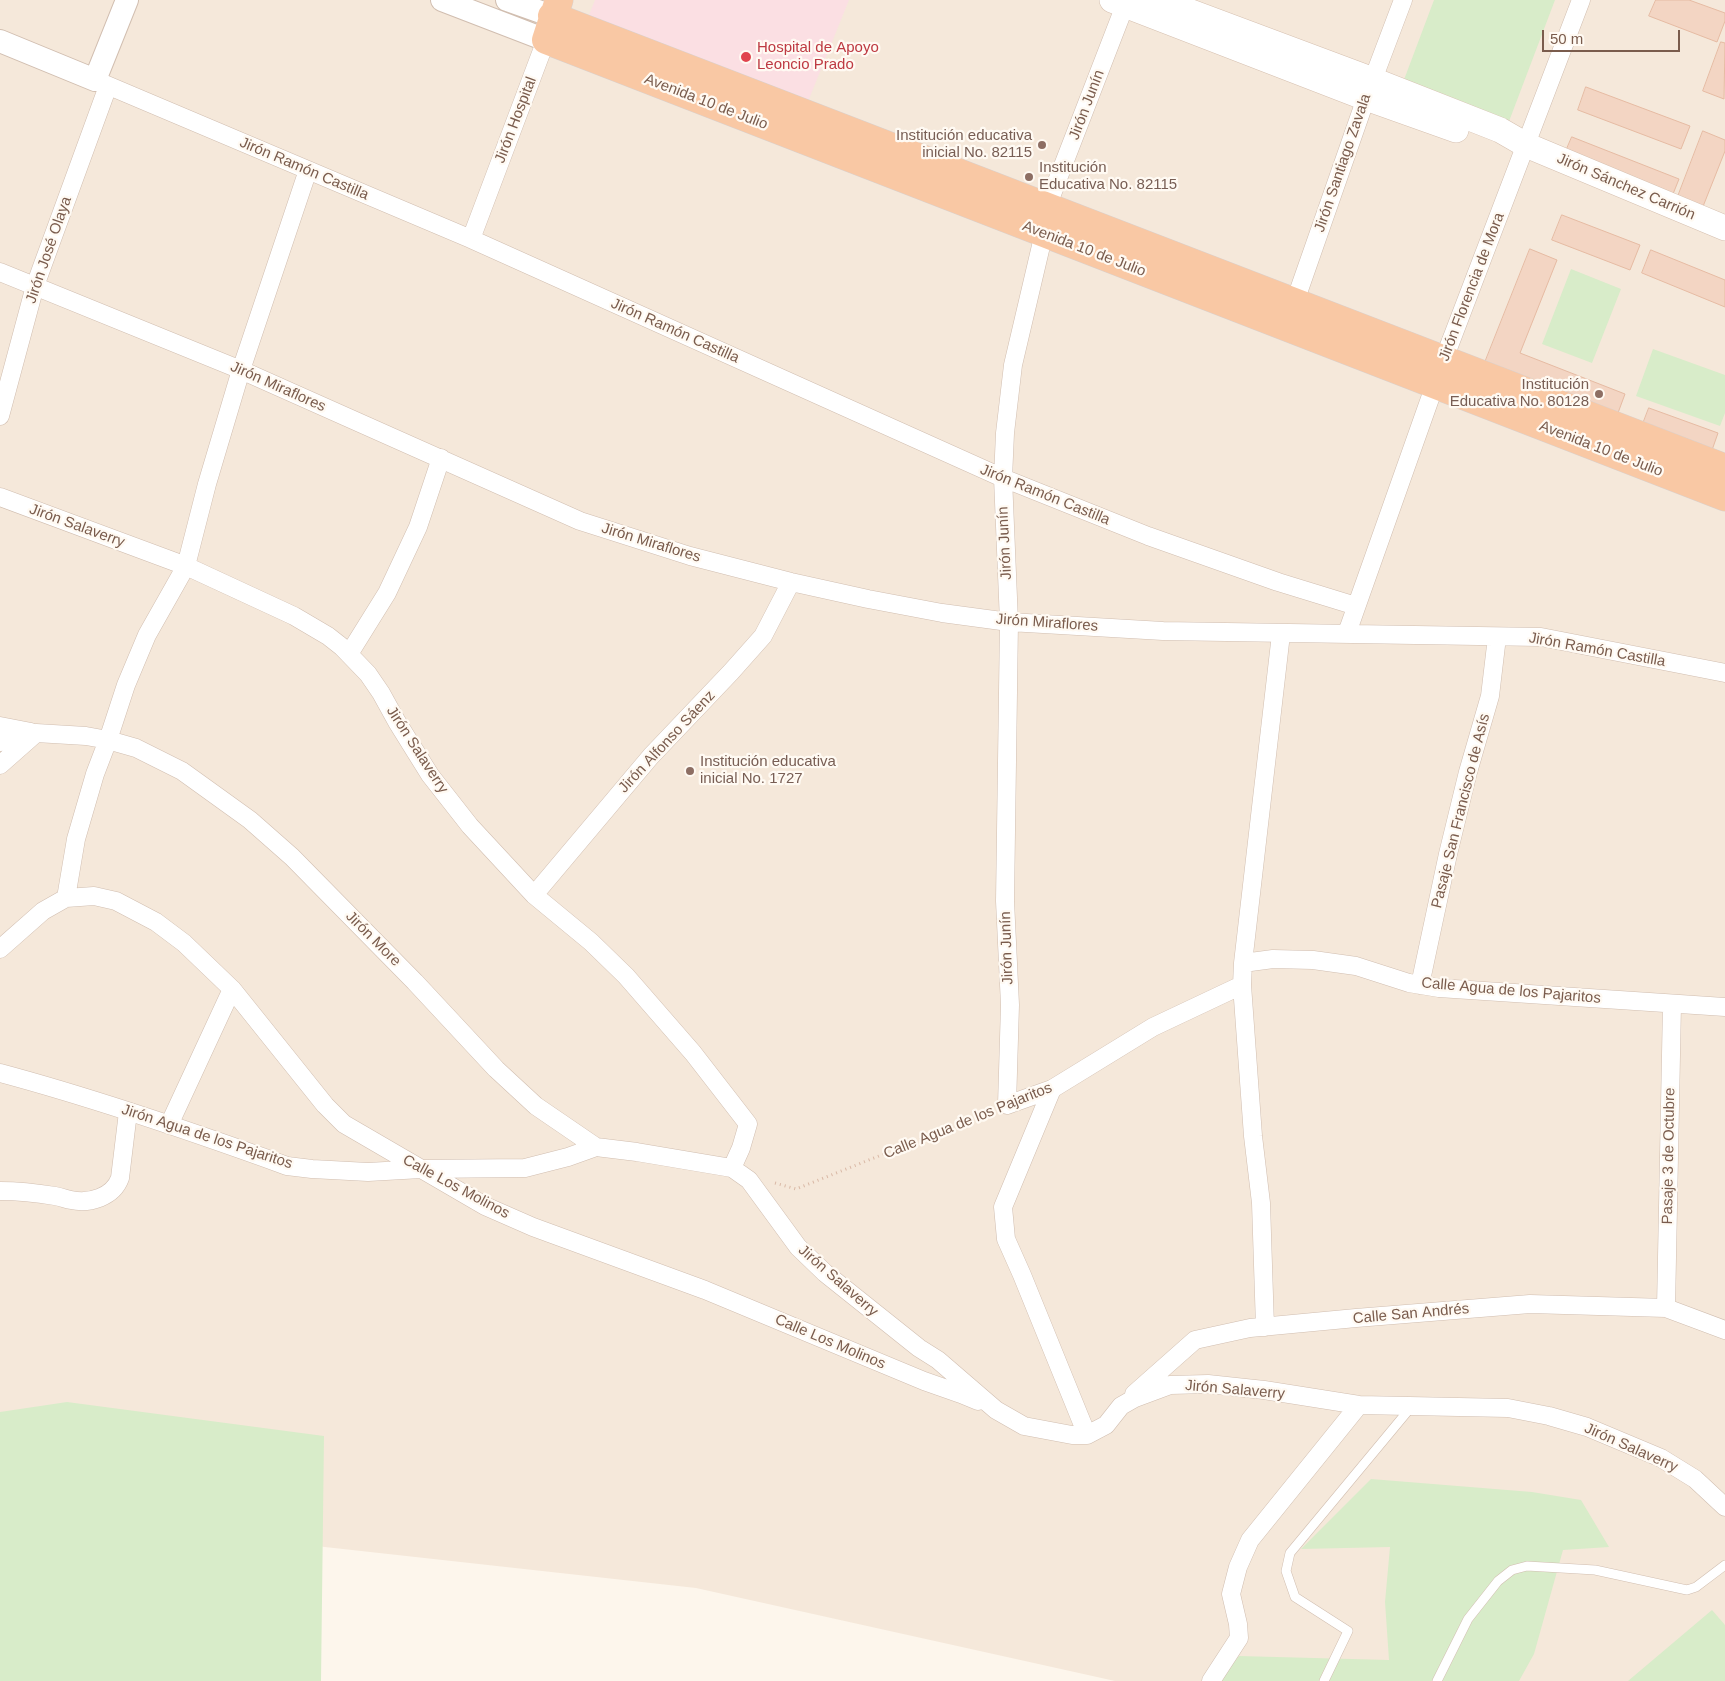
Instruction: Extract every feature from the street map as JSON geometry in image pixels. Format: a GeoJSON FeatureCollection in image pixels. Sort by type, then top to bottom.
{"type":"FeatureCollection","features":[{"type":"Feature","properties":{"kind":"highway","name":"Avenida 10 de Julio"},"geometry":{"type":"LineString","coordinates":[[552,19],[1047,207],[1290,315],[1436,385],[1725,497]]}},
{"type":"Feature","properties":{"kind":"highway","name":"Avenida 10 de Julio"},"geometry":{"type":"LineString","coordinates":[[552,19],[1044,233],[1290,315],[1444,359],[1725,468]]}},
{"type":"Feature","properties":{"kind":"main road"},"geometry":{"type":"LineString","coordinates":[[1159,0],[1494,144],[1526,145]]}},
{"type":"Feature","properties":{"kind":"main road"},"geometry":{"type":"LineString","coordinates":[[1122,2],[1369,89]]}},
{"type":"Feature","properties":{"kind":"main road","name":"Jirón Sánchez Carrión"},"geometry":{"type":"LineString","coordinates":[[1526,145],[1725,228]]}},
{"type":"Feature","properties":{"kind":"street","name":"Jirón José Olaya"},"geometry":{"type":"LineString","coordinates":[[0,416],[35,286],[102,83],[127,0]]}},
{"type":"Feature","properties":{"kind":"street","name":"Avenida 10 de Julio"},"geometry":{"type":"LineString","coordinates":[[442,0],[552,19]]}},
{"type":"Feature","properties":{"kind":"street","name":"Avenida 10 de Julio"},"geometry":{"type":"LineString","coordinates":[[507,0],[552,19]]}},
{"type":"Feature","properties":{"kind":"street","name":"Jirón Santiago Zavala"},"geometry":{"type":"LineString","coordinates":[[1290,315],[1369,89],[1403,0]]}},
{"type":"Feature","properties":{"kind":"street","name":"Jirón Florencia de Mora"},"geometry":{"type":"LineString","coordinates":[[1347,633],[1444,359],[1581,0]]}},
{"type":"Feature","properties":{"kind":"street","name":"Jirón Junín"},"geometry":{"type":"LineString","coordinates":[[1007,1105],[1010,1005],[1005,901],[1009,622],[1003,478],[1005,433],[1013,365],[1044,233],[1047,207],[1122,2]]}},
{"type":"Feature","properties":{"kind":"street","name":"Jirón Hospital"},"geometry":{"type":"LineString","coordinates":[[471,239],[552,19]]}},
{"type":"Feature","properties":{"kind":"street","name":"Jirón Ramón Castilla"},"geometry":{"type":"LineString","coordinates":[[0,40],[471,239],[1003,478],[1148,536],[1278,582],[1356,606]]}},
{"type":"Feature","properties":{"kind":"street"},"geometry":{"type":"LineString","coordinates":[[66,898],[76,838],[94,774],[108,740],[126,685],[147,635],[186,566],[207,484],[241,370],[308,170]]}},
{"type":"Feature","properties":{"kind":"street","name":"Jirón Miraflores"},"geometry":{"type":"LineString","coordinates":[[0,272],[241,370],[580,521],[690,556],[791,582],[868,599],[942,613],[1009,622],[1163,631],[1280,634],[1347,633]]}},
{"type":"Feature","properties":{"kind":"street"},"geometry":{"type":"LineString","coordinates":[[349,654],[387,593],[418,527],[441,458]]}},
{"type":"Feature","properties":{"kind":"street","name":"Jirón Salaverry"},"geometry":{"type":"LineString","coordinates":[[0,497],[186,566],[245,592],[294,616],[328,636],[349,654],[368,674],[430,775],[470,826],[534,895],[591,942],[626,976],[693,1053],[748,1124],[741,1148],[732,1168],[749,1180],[798,1247],[826,1273],[919,1348],[938,1360],[996,1410],[1024,1426],[1072,1435],[1087,1435],[1106,1425],[1121,1406],[1135,1398],[1170,1385],[1208,1384],[1264,1390],[1359,1405],[1508,1408],[1549,1416],[1587,1427],[1661,1458],[1695,1478],[1725,1507]]}},
{"type":"Feature","properties":{"kind":"street","name":"Jirón Alfonso Sáenz"},"geometry":{"type":"LineString","coordinates":[[534,895],[651,756],[763,636],[791,582]]}},
{"type":"Feature","properties":{"kind":"street","name":"Jirón Ramón Castilla"},"geometry":{"type":"LineString","coordinates":[[1347,633],[1541,637],[1725,673]]}},
{"type":"Feature","properties":{"kind":"street"},"geometry":{"type":"LineString","coordinates":[[1265,1327],[1261,1203],[1253,1136],[1242,985],[1280,634]]}},
{"type":"Feature","properties":{"kind":"street","name":"Pasaje San Francisco de Asís"},"geometry":{"type":"LineString","coordinates":[[1420,985],[1448,854],[1468,772],[1490,696],[1498,637]]}},
{"type":"Feature","properties":{"kind":"street"},"geometry":{"type":"LineString","coordinates":[[0,726],[36,734]]}},
{"type":"Feature","properties":{"kind":"street"},"geometry":{"type":"LineString","coordinates":[[0,765],[36,734]]}},
{"type":"Feature","properties":{"kind":"street","name":"Jirón More"},"geometry":{"type":"LineString","coordinates":[[0,742],[36,734],[86,736],[136,748],[175,767],[250,820],[292,856],[415,982],[496,1069],[536,1106],[596,1147],[732,1168]]}},
{"type":"Feature","properties":{"kind":"street","name":"Calle Los Molinos"},"geometry":{"type":"LineString","coordinates":[[0,948],[43,911],[66,898],[94,896],[116,901],[156,922],[184,943],[232,989],[324,1105],[344,1124],[421,1169],[485,1206],[533,1227],[705,1290],[996,1410]]}},
{"type":"Feature","properties":{"kind":"street","name":"Calle Agua de los Pajaritos"},"geometry":{"type":"LineString","coordinates":[[1243,963],[1273,960],[1313,960],[1356,966],[1420,985],[1439,988],[1725,1008]]}},
{"type":"Feature","properties":{"kind":"street","name":"Calle Agua de los Pajaritos"},"geometry":{"type":"LineString","coordinates":[[1007,1105],[1052,1089],[1153,1027],[1242,985]]}},
{"type":"Feature","properties":{"kind":"street"},"geometry":{"type":"LineString","coordinates":[[169,1125],[232,989]]}},
{"type":"Feature","properties":{"kind":"street","name":"Pasaje 3 de Octubre"},"geometry":{"type":"LineString","coordinates":[[1666,1308],[1672,1004]]}},
{"type":"Feature","properties":{"kind":"street","name":"Jirón Agua de los Pajaritos"},"geometry":{"type":"LineString","coordinates":[[0,1073],[48,1086],[169,1125],[287,1166],[368,1172],[421,1169],[525,1168],[568,1158],[596,1147]]}},
{"type":"Feature","properties":{"kind":"street"},"geometry":{"type":"LineString","coordinates":[[1052,1089],[1004,1207],[1006,1239],[1087,1435]]}},
{"type":"Feature","properties":{"kind":"street"},"geometry":{"type":"LineString","coordinates":[[0,1191],[56,1196],[85,1201],[110,1193],[120,1178],[128,1112]]}},
{"type":"Feature","properties":{"kind":"street","name":"Calle San Andrés"},"geometry":{"type":"LineString","coordinates":[[1121,1406],[1195,1340],[1265,1327],[1530,1304],[1666,1308],[1725,1330]]}},
{"type":"Feature","properties":{"kind":"street"},"geometry":{"type":"LineString","coordinates":[[1211,1681],[1239,1638],[1238,1624],[1231,1594],[1238,1567],[1250,1540],[1359,1405]]}},
{"type":"Feature","properties":{"kind":"lane"},"geometry":{"type":"LineString","coordinates":[[1324,1681],[1348,1631],[1295,1597],[1286,1572],[1290,1553],[1412,1406]]}},
{"type":"Feature","properties":{"kind":"lane"},"geometry":{"type":"LineString","coordinates":[[1437,1681],[1468,1619],[1498,1581],[1512,1570],[1527,1566],[1595,1570],[1687,1590],[1696,1587],[1725,1565]]}},
{"type":"Feature","properties":{"kind":"path","name":"Calle Agua de los Pajaritos"},"geometry":{"type":"LineString","coordinates":[[771,1179],[776,1185],[796,1190],[1007,1105]]}},
{"type":"Feature","properties":{"kind":"shaded area"},"geometry":{"type":"Polygon","coordinates":[[[0,0],[1725,0],[1725,1681],[1115,1681],[696,1588],[171,1530],[0,1580],[0,0]]]}},
{"type":"Feature","properties":{"kind":"shaded area","name":"Hospital de Apoyo Leoncio Prado"},"geometry":{"type":"Polygon","coordinates":[[[595,0],[849,0],[807,104],[591,28],[589,15],[595,0]]]}},
{"type":"Feature","properties":{"kind":"green space"},"geometry":{"type":"Polygon","coordinates":[[[1434,0],[1555,0],[1508,124],[1402,85],[1434,0]]]}},
{"type":"Feature","properties":{"kind":"green space"},"geometry":{"type":"Polygon","coordinates":[[[1571,269],[1621,289],[1592,363],[1542,344],[1571,269]]]}},
{"type":"Feature","properties":{"kind":"green space"},"geometry":{"type":"Polygon","coordinates":[[[1653,349],[1725,375],[1725,413],[1720,426],[1636,396],[1653,349]]]}},
{"type":"Feature","properties":{"kind":"green space"},"geometry":{"type":"Polygon","coordinates":[[[67,1402],[324,1436],[321,1681],[0,1681],[0,1412],[67,1402]]]}},
{"type":"Feature","properties":{"kind":"green space"},"geometry":{"type":"Polygon","coordinates":[[[1371,1479],[1532,1492],[1581,1500],[1609,1547],[1563,1550],[1534,1654],[1519,1681],[1219,1681],[1239,1656],[1389,1660],[1385,1602],[1390,1547],[1301,1549],[1371,1479]]]}},
{"type":"Feature","properties":{"kind":"green space"},"geometry":{"type":"Polygon","coordinates":[[[1712,1610],[1725,1625],[1725,1681],[1628,1681],[1712,1610]]]}},
{"type":"Feature","properties":{"kind":"building"},"geometry":{"type":"Polygon","coordinates":[[[1656,0],[1689,0],[1725,13],[1725,21],[1717,42],[1649,16],[1656,0]]]}},
{"type":"Feature","properties":{"kind":"building"},"geometry":{"type":"Polygon","coordinates":[[[1721,42],[1725,43],[1724,99],[1703,91],[1721,42]]]}},
{"type":"Feature","properties":{"kind":"building"},"geometry":{"type":"Polygon","coordinates":[[[1586,87],[1690,126],[1681,149],[1578,110],[1586,87]]]}},
{"type":"Feature","properties":{"kind":"building"},"geometry":{"type":"Polygon","coordinates":[[[1703,131],[1725,140],[1725,151],[1702,209],[1677,199],[1703,131]]]}},
{"type":"Feature","properties":{"kind":"building"},"geometry":{"type":"Polygon","coordinates":[[[1572,137],[1679,179],[1671,199],[1563,158],[1572,137]]]}},
{"type":"Feature","properties":{"kind":"building"},"geometry":{"type":"Polygon","coordinates":[[[1562,215],[1640,245],[1630,270],[1552,240],[1562,215]]]}},
{"type":"Feature","properties":{"kind":"building"},"geometry":{"type":"Polygon","coordinates":[[[1530,249],[1557,260],[1520,353],[1625,394],[1615,421],[1482,370],[1530,249]]]}},
{"type":"Feature","properties":{"kind":"building"},"geometry":{"type":"Polygon","coordinates":[[[1651,250],[1725,280],[1725,307],[1642,273],[1651,250]]]}},
{"type":"Feature","properties":{"kind":"building"},"geometry":{"type":"Polygon","coordinates":[[[1649,408],[1718,433],[1711,453],[1641,429],[1649,408]]]}},
{"type":"Feature","properties":{"kind":"place","name":"Hospital de Apoyo Leoncio Prado"},"geometry":{"type":"Point","coordinates":[746,57]}},
{"type":"Feature","properties":{"kind":"place","name":"Institución educativa inicial No. 82115"},"geometry":{"type":"Point","coordinates":[1042,145]}},
{"type":"Feature","properties":{"kind":"place","name":"Institución Educativa No. 82115"},"geometry":{"type":"Point","coordinates":[1029,177]}},
{"type":"Feature","properties":{"kind":"place","name":"Institución Educativa No. 80128"},"geometry":{"type":"Point","coordinates":[1599,394]}},
{"type":"Feature","properties":{"kind":"place","name":"Institución educativa inicial No. 1727"},"geometry":{"type":"Point","coordinates":[690,771]}}]}
